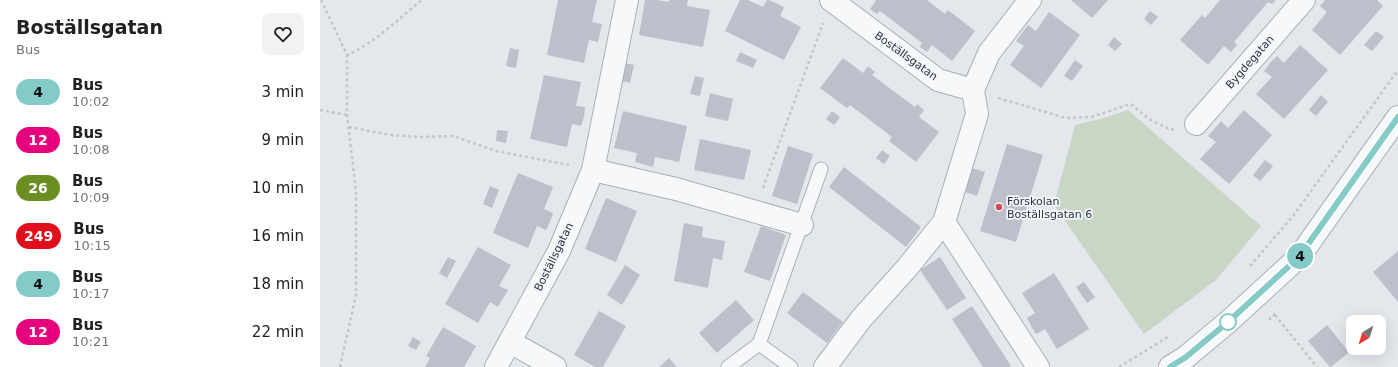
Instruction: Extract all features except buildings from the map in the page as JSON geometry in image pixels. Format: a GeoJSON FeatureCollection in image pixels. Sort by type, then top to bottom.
{"type":"FeatureCollection","features":[{"type":"Feature","properties":{"kind":"street","name":"Boställsgatan"},"geometry":{"type":"LineString","coordinates":[[496,367],[559,251],[593,170],[627,0]]}},
{"type":"Feature","properties":{"kind":"street","name":"Boställsgatan"},"geometry":{"type":"LineString","coordinates":[[831,0],[938,80],[973,90]]}},
{"type":"Feature","properties":{"kind":"street"},"geometry":{"type":"LineString","coordinates":[[825,367],[861,319],[906,269],[944,222],[977,114],[973,90],[989,53],[1030,0]]}},
{"type":"Feature","properties":{"kind":"street","name":"Bygdegatan"},"geometry":{"type":"LineString","coordinates":[[1196,124],[1304,0]]}},
{"type":"Feature","properties":{"kind":"street"},"geometry":{"type":"LineString","coordinates":[[1170,367],[1186,357],[1228,322],[1299,257],[1398,117]]}},
{"type":"Feature","properties":{"kind":"street"},"geometry":{"type":"LineString","coordinates":[[593,170],[676,189],[802,225]]}},
{"type":"Feature","properties":{"kind":"street"},"geometry":{"type":"LineString","coordinates":[[944,222],[1038,367]]}},
{"type":"Feature","properties":{"kind":"street"},"geometry":{"type":"LineString","coordinates":[[510,342],[555,367]]}},
{"type":"Feature","properties":{"kind":"lane"},"geometry":{"type":"LineString","coordinates":[[728,367],[760,344],[821,169]]}},
{"type":"Feature","properties":{"kind":"lane"},"geometry":{"type":"LineString","coordinates":[[760,344],[791,367]]}},
{"type":"Feature","properties":{"kind":"path"},"geometry":{"type":"LineString","coordinates":[[321,0],[347,55],[347,115],[356,191],[356,295],[340,367]]}},
{"type":"Feature","properties":{"kind":"path"},"geometry":{"type":"LineString","coordinates":[[347,55],[356,51],[376,37],[422,0]]}},
{"type":"Feature","properties":{"kind":"path"},"geometry":{"type":"LineString","coordinates":[[755,211],[823,22]]}},
{"type":"Feature","properties":{"kind":"path"},"geometry":{"type":"LineString","coordinates":[[1249,267],[1293,216],[1398,70]]}},
{"type":"Feature","properties":{"kind":"path"},"geometry":{"type":"LineString","coordinates":[[973,90],[1066,118],[1091,117],[1131,104],[1149,119],[1171,130],[1196,124]]}},
{"type":"Feature","properties":{"kind":"path"},"geometry":{"type":"LineString","coordinates":[[320,110],[347,115]]}},
{"type":"Feature","properties":{"kind":"path"},"geometry":{"type":"LineString","coordinates":[[349,127],[390,135],[420,137],[453,136],[496,151],[593,170]]}},
{"type":"Feature","properties":{"kind":"path"},"geometry":{"type":"LineString","coordinates":[[1275,315],[1317,367]]}},
{"type":"Feature","properties":{"kind":"path"},"geometry":{"type":"LineString","coordinates":[[1118,367],[1172,335]]}},
{"type":"Feature","properties":{"kind":"green space"},"geometry":{"type":"Polygon","coordinates":[[[1128,110],[1261,226],[1216,280],[1144,334],[1054,205],[1075,125],[1128,110]]]}},
{"type":"Feature","properties":{"kind":"bus line","name":"4"},"geometry":{"type":"LineString","coordinates":[[1170,367],[1186,357],[1228,322],[1278,278],[1299,257],[1398,117]]}},
{"type":"Feature","properties":{"kind":"place","name":"Förskolan Boställsgatan 6"},"geometry":{"type":"Point","coordinates":[999,207]}}]}
